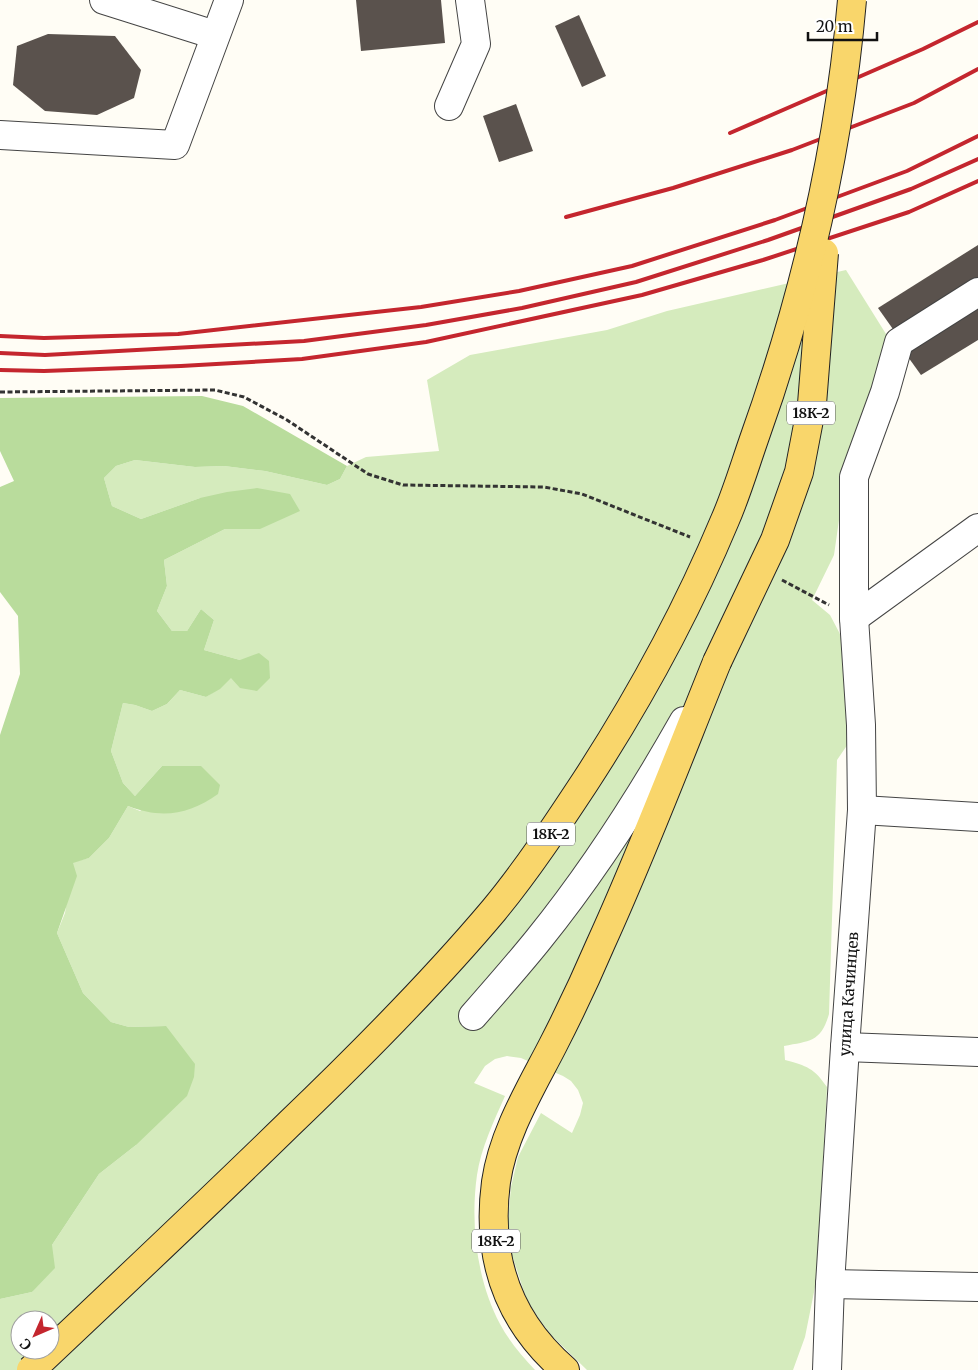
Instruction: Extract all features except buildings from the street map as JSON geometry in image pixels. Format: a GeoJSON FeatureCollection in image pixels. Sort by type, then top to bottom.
{"type":"FeatureCollection","features":[{"type":"Feature","properties":{"kind":"main road","name":"18К-2"},"geometry":{"type":"LineString","coordinates":[[31,1370],[328,1087],[434,980],[497,906],[556,827],[613,739],[670,638],[725,519],[772,391],[808,266],[832,147],[848,42],[852,0]]}},
{"type":"Feature","properties":{"kind":"main road","name":"18К-2"},"geometry":{"type":"LineString","coordinates":[[565,1370],[532,1336],[518,1316],[501,1277],[497,1254],[494,1207],[496,1180],[511,1128],[556,1040],[601,943],[717,662],[775,540],[799,472],[812,404],[832,147]]}},
{"type":"Feature","properties":{"kind":"street"},"geometry":{"type":"LineString","coordinates":[[104,0],[215,35]]}},
{"type":"Feature","properties":{"kind":"street"},"geometry":{"type":"LineString","coordinates":[[0,135],[175,145],[215,35],[230,0]]}},
{"type":"Feature","properties":{"kind":"street"},"geometry":{"type":"LineString","coordinates":[[449,106],[476,44],[470,0]]}},
{"type":"Feature","properties":{"kind":"street","name":"улица Качинцев"},"geometry":{"type":"LineString","coordinates":[[827,1370],[830,1284],[862,810],[861,725],[854,618],[854,477],[885,392],[899,342],[978,292]]}},
{"type":"Feature","properties":{"kind":"street"},"geometry":{"type":"LineString","coordinates":[[854,618],[978,528]]}},
{"type":"Feature","properties":{"kind":"street"},"geometry":{"type":"LineString","coordinates":[[473,1016],[538,940],[600,857],[659,765],[717,662]]}},
{"type":"Feature","properties":{"kind":"street"},"geometry":{"type":"LineString","coordinates":[[862,810],[978,817]]}},
{"type":"Feature","properties":{"kind":"street"},"geometry":{"type":"LineString","coordinates":[[845,1047],[978,1052]]}},
{"type":"Feature","properties":{"kind":"street"},"geometry":{"type":"LineString","coordinates":[[830,1284],[978,1287]]}},
{"type":"Feature","properties":{"kind":"path"},"geometry":{"type":"LineString","coordinates":[[0,392],[215,390],[244,397],[287,420],[368,474],[402,485],[544,487],[572,492],[582,494],[692,538]]}},
{"type":"Feature","properties":{"kind":"path"},"geometry":{"type":"LineString","coordinates":[[779,579],[854,618]]}},
{"type":"Feature","properties":{"kind":"green space"},"geometry":{"type":"Polygon","coordinates":[[[846,270],[891,342],[845,478],[834,555],[812,600],[830,615],[840,634],[861,725],[837,760],[829,1014],[822,1030],[813,1039],[784,1046],[785,1060],[799,1064],[814,1072],[827,1087],[817,1277],[805,1337],[793,1370],[587,1370],[552,1336],[526,1298],[511,1252],[508,1221],[511,1187],[518,1157],[541,1113],[572,1133],[583,1103],[578,1090],[571,1081],[563,1076],[521,1058],[507,1056],[495,1059],[485,1066],[474,1083],[505,1096],[488,1135],[479,1165],[475,1194],[475,1232],[481,1271],[492,1307],[507,1336],[535,1370],[0,1370],[0,1299],[32,1292],[52,1245],[99,1174],[136,1145],[166,1026],[129,1027],[111,1022],[83,993],[57,933],[65,913],[73,862],[89,858],[109,838],[128,806],[140,811],[201,766],[162,766],[135,796],[123,783],[111,751],[123,703],[152,711],[167,704],[180,690],[206,697],[226,682],[240,660],[204,650],[214,620],[201,609],[187,631],[172,631],[157,611],[167,586],[164,560],[225,529],[260,529],[200,498],[141,519],[112,506],[104,478],[116,466],[135,460],[195,467],[224,466],[265,471],[327,485],[340,479],[347,466],[366,457],[439,451],[427,380],[470,355],[607,330],[667,311],[846,270]]]}},
{"type":"Feature","properties":{"kind":"green space"},"geometry":{"type":"Polygon","coordinates":[[[202,396],[243,406],[347,466],[340,479],[327,485],[265,471],[224,466],[195,467],[135,460],[116,466],[104,478],[112,506],[141,519],[200,498],[257,488],[290,494],[300,511],[260,529],[225,529],[164,560],[167,586],[157,611],[172,631],[187,631],[201,609],[214,620],[204,650],[240,660],[259,653],[269,661],[270,678],[257,691],[240,688],[231,678],[220,689],[206,697],[180,690],[167,704],[152,711],[123,703],[111,751],[123,783],[135,796],[162,766],[201,766],[220,785],[218,794],[196,807],[175,813],[152,813],[128,806],[109,838],[89,858],[73,863],[77,876],[57,933],[83,993],[111,1022],[129,1027],[166,1026],[195,1064],[194,1077],[187,1096],[136,1145],[99,1174],[52,1245],[55,1268],[32,1292],[0,1299],[0,735],[20,674],[18,616],[0,592],[0,487],[14,481],[0,451],[0,398],[202,396]]]}},
{"type":"Feature","properties":{"kind":"railway"},"geometry":{"type":"LineString","coordinates":[[730,133],[923,49],[978,22]]}},
{"type":"Feature","properties":{"kind":"railway"},"geometry":{"type":"LineString","coordinates":[[566,217],[673,188],[792,150],[914,103],[978,69]]}},
{"type":"Feature","properties":{"kind":"railway"},"geometry":{"type":"LineString","coordinates":[[0,336],[44,338],[178,334],[421,307],[519,291],[632,266],[775,220],[907,171],[978,136]]}},
{"type":"Feature","properties":{"kind":"railway"},"geometry":{"type":"LineString","coordinates":[[0,353],[45,355],[304,341],[426,325],[522,308],[636,282],[768,240],[911,189],[978,159]]}},
{"type":"Feature","properties":{"kind":"railway"},"geometry":{"type":"LineString","coordinates":[[0,370],[44,371],[302,359],[426,342],[642,295],[763,260],[909,212],[978,181]]}}]}
